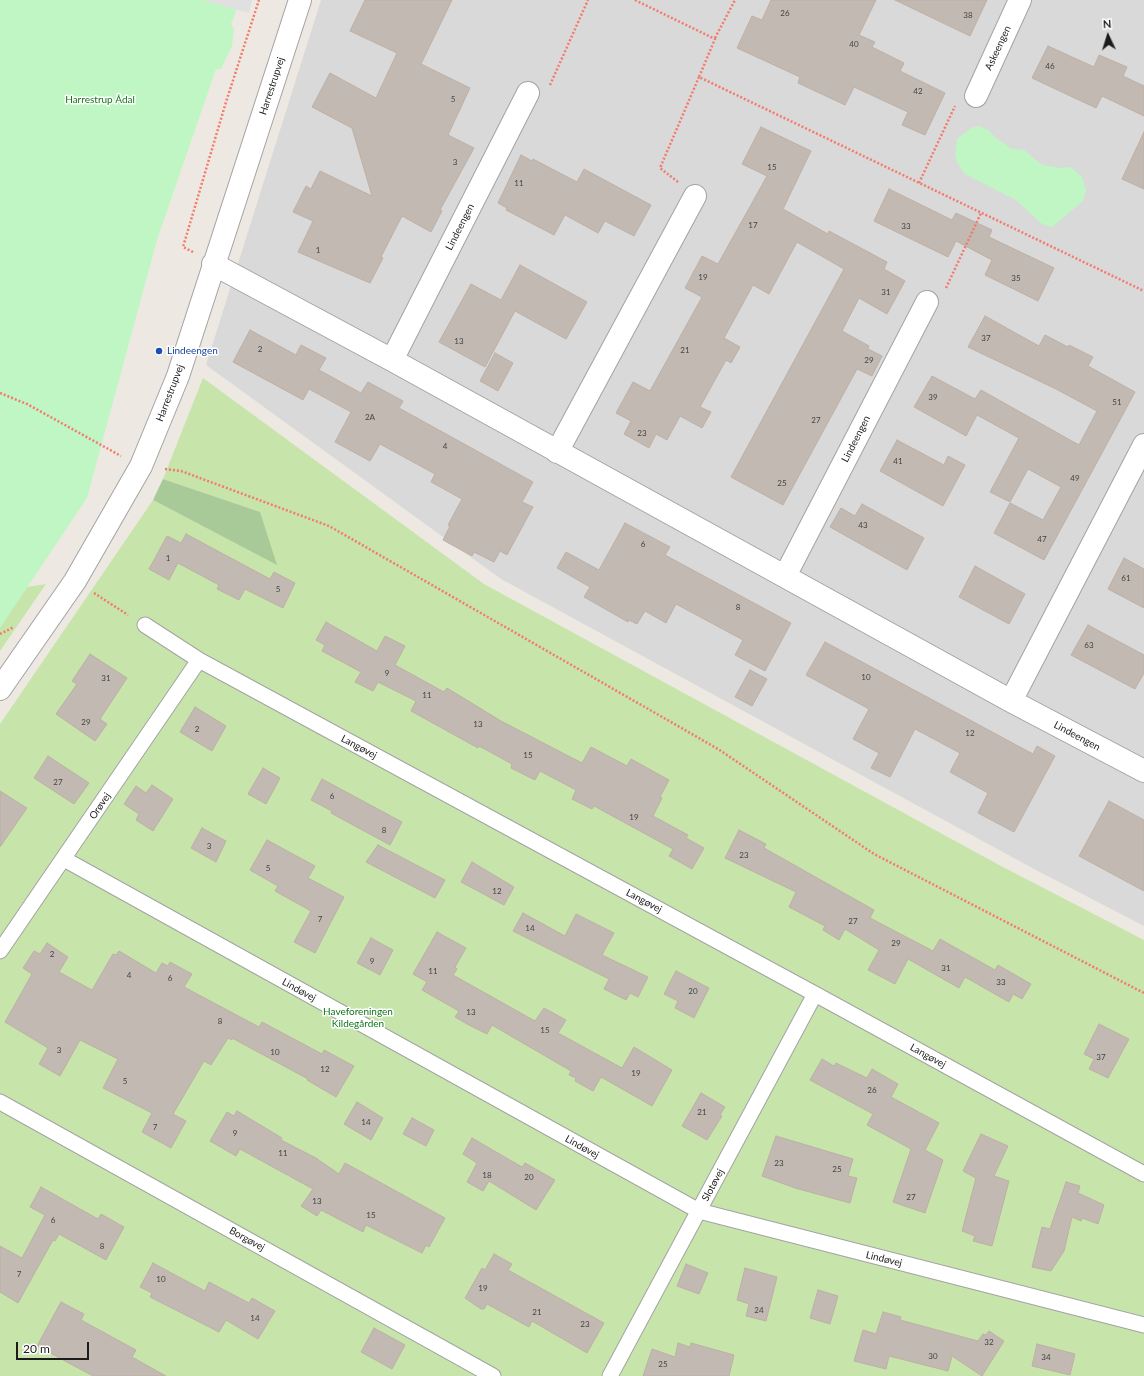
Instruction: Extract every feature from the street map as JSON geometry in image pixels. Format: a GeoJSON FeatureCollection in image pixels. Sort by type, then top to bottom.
{"type":"FeatureCollection","features":[{"type":"Feature","properties":{"kind":"street","name":"Harrestrupvej"},"geometry":{"type":"LineString","coordinates":[[0,689],[75,581],[141,466],[178,376],[213,264],[300,0]]}},
{"type":"Feature","properties":{"kind":"street","name":"Askeengen"},"geometry":{"type":"LineString","coordinates":[[976,96],[1020,0]]}},
{"type":"Feature","properties":{"kind":"street","name":"Lindeengen"},"geometry":{"type":"LineString","coordinates":[[392,360],[528,93]]}},
{"type":"Feature","properties":{"kind":"street"},"geometry":{"type":"LineString","coordinates":[[557,452],[695,196]]}},
{"type":"Feature","properties":{"kind":"street","name":"Lindeengen"},"geometry":{"type":"LineString","coordinates":[[213,264],[392,360],[1011,701],[1144,771]]}},
{"type":"Feature","properties":{"kind":"street","name":"Lindeengen"},"geometry":{"type":"LineString","coordinates":[[785,576],[927,302]]}},
{"type":"Feature","properties":{"kind":"street"},"geometry":{"type":"LineString","coordinates":[[1011,701],[1144,445]]}},
{"type":"Feature","properties":{"kind":"lane","name":"Langøvej"},"geometry":{"type":"LineString","coordinates":[[145,626],[199,660],[1144,1174]]}},
{"type":"Feature","properties":{"kind":"lane","name":"Orøvej"},"geometry":{"type":"LineString","coordinates":[[0,952],[199,660]]}},
{"type":"Feature","properties":{"kind":"lane","name":"Lindøvej"},"geometry":{"type":"LineString","coordinates":[[64,859],[699,1211],[1144,1325]]}},
{"type":"Feature","properties":{"kind":"lane","name":"Slotøvej"},"geometry":{"type":"LineString","coordinates":[[610,1376],[815,994]]}},
{"type":"Feature","properties":{"kind":"lane","name":"Borgøvej"},"geometry":{"type":"LineString","coordinates":[[0,1102],[493,1376]]}},
{"type":"Feature","properties":{"kind":"path"},"geometry":{"type":"LineString","coordinates":[[213,264],[183,247],[226,102],[259,0]]}},
{"type":"Feature","properties":{"kind":"path"},"geometry":{"type":"LineString","coordinates":[[528,93],[548,91],[588,0]]}},
{"type":"Feature","properties":{"kind":"path"},"geometry":{"type":"LineString","coordinates":[[635,0],[715,39]]}},
{"type":"Feature","properties":{"kind":"path"},"geometry":{"type":"LineString","coordinates":[[695,196],[660,168],[715,39],[735,0]]}},
{"type":"Feature","properties":{"kind":"path"},"geometry":{"type":"LineString","coordinates":[[699,77],[1144,291]]}},
{"type":"Feature","properties":{"kind":"path"},"geometry":{"type":"LineString","coordinates":[[919,183],[958,101],[976,96]]}},
{"type":"Feature","properties":{"kind":"path"},"geometry":{"type":"LineString","coordinates":[[927,302],[943,295],[980,213]]}},
{"type":"Feature","properties":{"kind":"path"},"geometry":{"type":"LineString","coordinates":[[0,393],[27,404],[141,466],[181,471],[329,526],[718,749],[874,854],[1144,993]]}},
{"type":"Feature","properties":{"kind":"path"},"geometry":{"type":"LineString","coordinates":[[75,581],[145,626]]}},
{"type":"Feature","properties":{"kind":"shaded area"},"geometry":{"type":"Polygon","coordinates":[[[202,0],[252,0],[249,13],[202,0]]]}},
{"type":"Feature","properties":{"kind":"shaded area"},"geometry":{"type":"Polygon","coordinates":[[[321,0],[1144,0],[1144,926],[1034,869],[501,579],[206,365],[321,0]]]}},
{"type":"Feature","properties":{"kind":"green space","name":"Harrestrup Ådal"},"geometry":{"type":"Polygon","coordinates":[[[0,0],[240,0],[231,24],[234,29],[232,46],[221,69],[216,69],[157,240],[87,498],[0,628],[0,0]]]}},
{"type":"Feature","properties":{"kind":"green space"},"geometry":{"type":"Polygon","coordinates":[[[979,126],[988,130],[996,138],[1012,149],[1024,150],[1042,165],[1060,168],[1071,167],[1082,177],[1086,190],[1083,201],[1052,227],[1042,224],[1016,200],[965,174],[957,162],[955,155],[957,139],[971,128],[979,126]]]}},
{"type":"Feature","properties":{"kind":"green space","name":"Haveforeningen Kildegården"},"geometry":{"type":"Polygon","coordinates":[[[203,378],[484,584],[1001,866],[1144,940],[1144,1376],[0,1376],[0,724],[153,500],[276,564],[259,512],[163,479],[203,378]]]}},
{"type":"Feature","properties":{"kind":"green space"},"geometry":{"type":"Polygon","coordinates":[[[163,479],[260,512],[277,565],[153,500],[163,479]]]}},
{"type":"Feature","properties":{"kind":"green space"},"geometry":{"type":"Polygon","coordinates":[[[46,584],[0,651],[0,591],[46,584]]]}},
{"type":"Feature","properties":{"kind":"building"},"geometry":{"type":"Polygon","coordinates":[[[365,0],[452,0],[421,64],[470,88],[448,135],[474,148],[440,210],[442,211],[431,232],[402,216],[381,257],[383,258],[370,283],[298,252],[313,221],[293,212],[306,186],[311,189],[320,171],[372,196],[352,128],[312,107],[330,73],[376,98],[397,53],[350,31],[365,0]]]}},
{"type":"Feature","properties":{"kind":"building"},"geometry":{"type":"Polygon","coordinates":[[[771,0],[876,0],[859,35],[875,42],[872,47],[904,63],[900,71],[945,93],[925,135],[902,125],[908,112],[854,87],[845,105],[798,83],[800,77],[737,48],[752,16],[762,20],[771,0]]]}},
{"type":"Feature","properties":{"kind":"building"},"geometry":{"type":"Polygon","coordinates":[[[895,0],[987,0],[970,36],[895,0]]]}},
{"type":"Feature","properties":{"kind":"building"},"geometry":{"type":"Polygon","coordinates":[[[1048,46],[1094,67],[1099,55],[1127,67],[1123,76],[1144,86],[1144,116],[1102,96],[1096,108],[1032,78],[1048,46]]]}},
{"type":"Feature","properties":{"kind":"building"},"geometry":{"type":"Polygon","coordinates":[[[761,127],[811,151],[783,209],[828,234],[829,231],[887,262],[884,269],[905,281],[887,314],[859,298],[842,331],[869,346],[868,349],[882,356],[872,376],[857,369],[783,505],[731,477],[844,269],[797,242],[769,294],[753,285],[724,338],[740,347],[731,363],[726,360],[700,407],[711,412],[702,428],[680,416],[667,440],[656,434],[649,448],[624,434],[631,421],[616,413],[633,382],[650,391],[702,297],[685,288],[702,256],[718,264],[767,176],[742,164],[761,127]]]}},
{"type":"Feature","properties":{"kind":"building"},"geometry":{"type":"Polygon","coordinates":[[[1144,132],[1144,189],[1122,179],[1144,132]]]}},
{"type":"Feature","properties":{"kind":"building"},"geometry":{"type":"Polygon","coordinates":[[[521,155],[532,161],[533,159],[577,182],[584,169],[651,205],[634,236],[605,221],[598,233],[565,215],[554,235],[506,210],[507,208],[498,203],[521,155]]]}},
{"type":"Feature","properties":{"kind":"building"},"geometry":{"type":"Polygon","coordinates":[[[889,189],[952,220],[956,213],[992,230],[989,237],[1054,268],[1038,301],[985,275],[992,260],[956,241],[948,257],[874,221],[889,189]]]}},
{"type":"Feature","properties":{"kind":"building"},"geometry":{"type":"Polygon","coordinates":[[[520,265],[587,302],[566,339],[515,311],[485,367],[439,342],[471,284],[501,300],[520,265]]]}},
{"type":"Feature","properties":{"kind":"building"},"geometry":{"type":"Polygon","coordinates":[[[985,316],[1039,346],[1045,335],[1068,347],[1069,345],[1093,357],[1088,366],[1135,392],[1044,560],[994,533],[1010,503],[1043,520],[1061,487],[1028,469],[1010,502],[990,492],[1019,438],[977,415],[966,436],[914,407],[932,376],[975,399],[981,390],[1079,445],[1097,411],[1056,389],[968,347],[985,316]]]}},
{"type":"Feature","properties":{"kind":"building"},"geometry":{"type":"Polygon","coordinates":[[[250,330],[296,355],[301,345],[326,358],[319,370],[361,393],[368,382],[403,401],[399,408],[533,482],[522,502],[533,507],[507,555],[500,551],[494,562],[474,552],[472,556],[443,540],[450,526],[448,525],[462,499],[431,482],[435,474],[380,444],[370,461],[335,442],[351,412],[309,389],[303,400],[233,362],[250,330]]]}},
{"type":"Feature","properties":{"kind":"building"},"geometry":{"type":"Polygon","coordinates":[[[495,353],[513,363],[498,391],[480,381],[495,353]]]}},
{"type":"Feature","properties":{"kind":"building"},"geometry":{"type":"Polygon","coordinates":[[[897,440],[944,465],[948,456],[965,465],[943,506],[880,471],[897,440]]]}},
{"type":"Feature","properties":{"kind":"building"},"geometry":{"type":"Polygon","coordinates":[[[862,504],[924,538],[907,570],[830,527],[841,508],[855,516],[862,504]]]}},
{"type":"Feature","properties":{"kind":"building"},"geometry":{"type":"Polygon","coordinates":[[[625,523],[670,547],[665,555],[791,623],[765,671],[735,655],[743,640],[676,604],[666,623],[645,611],[637,624],[629,620],[628,622],[584,597],[590,587],[557,568],[566,552],[599,570],[625,523]]]}},
{"type":"Feature","properties":{"kind":"building"},"geometry":{"type":"Polygon","coordinates":[[[186,534],[270,579],[274,572],[295,583],[283,608],[245,589],[239,600],[217,589],[219,585],[178,563],[169,580],[149,569],[167,536],[181,543],[186,534]]]}},
{"type":"Feature","properties":{"kind":"building"},"geometry":{"type":"Polygon","coordinates":[[[1124,558],[1144,569],[1144,608],[1108,589],[1124,558]]]}},
{"type":"Feature","properties":{"kind":"building"},"geometry":{"type":"Polygon","coordinates":[[[975,566],[1025,594],[1009,624],[959,597],[975,566]]]}},
{"type":"Feature","properties":{"kind":"building"},"geometry":{"type":"Polygon","coordinates":[[[326,622],[377,651],[385,636],[405,646],[395,665],[444,692],[447,688],[501,721],[582,763],[591,747],[627,766],[631,759],[669,780],[660,797],[662,798],[653,816],[688,835],[686,838],[704,848],[692,869],[669,856],[673,849],[594,806],[592,809],[572,799],[576,790],[540,771],[535,780],[511,768],[512,764],[479,746],[478,748],[411,711],[416,701],[378,682],[373,691],[355,682],[361,672],[322,651],[325,645],[316,640],[326,622]]]}},
{"type":"Feature","properties":{"kind":"building"},"geometry":{"type":"Polygon","coordinates":[[[1088,625],[1144,655],[1144,673],[1135,689],[1071,655],[1088,625]]]}},
{"type":"Feature","properties":{"kind":"building"},"geometry":{"type":"Polygon","coordinates":[[[825,642],[1033,754],[1037,746],[1055,756],[1014,832],[978,813],[988,793],[950,772],[960,753],[915,729],[890,777],[871,768],[879,753],[853,739],[869,709],[806,675],[825,642]]]}},
{"type":"Feature","properties":{"kind":"building"},"geometry":{"type":"Polygon","coordinates":[[[90,654],[127,678],[100,719],[107,724],[95,741],[56,714],[77,684],[72,681],[90,654]]]}},
{"type":"Feature","properties":{"kind":"building"},"geometry":{"type":"Polygon","coordinates":[[[750,670],[767,679],[752,706],[735,697],[750,670]]]}},
{"type":"Feature","properties":{"kind":"building"},"geometry":{"type":"Polygon","coordinates":[[[195,707],[226,726],[212,751],[180,732],[195,707]]]}},
{"type":"Feature","properties":{"kind":"building"},"geometry":{"type":"Polygon","coordinates":[[[48,756],[89,783],[74,804],[34,778],[48,756]]]}},
{"type":"Feature","properties":{"kind":"building"},"geometry":{"type":"Polygon","coordinates":[[[263,768],[280,778],[266,804],[248,794],[263,768]]]}},
{"type":"Feature","properties":{"kind":"building"},"geometry":{"type":"Polygon","coordinates":[[[322,779],[402,822],[390,845],[331,813],[332,811],[311,800],[322,779]]]}},
{"type":"Feature","properties":{"kind":"building"},"geometry":{"type":"Polygon","coordinates":[[[152,785],[173,799],[153,831],[136,820],[139,814],[124,804],[136,786],[146,793],[152,785]]]}},
{"type":"Feature","properties":{"kind":"building"},"geometry":{"type":"Polygon","coordinates":[[[0,791],[27,808],[0,847],[0,791]]]}},
{"type":"Feature","properties":{"kind":"building"},"geometry":{"type":"Polygon","coordinates":[[[1109,801],[1144,820],[1144,891],[1079,856],[1109,801]]]}},
{"type":"Feature","properties":{"kind":"building"},"geometry":{"type":"Polygon","coordinates":[[[202,828],[226,841],[216,862],[191,848],[202,828]]]}},
{"type":"Feature","properties":{"kind":"building"},"geometry":{"type":"Polygon","coordinates":[[[739,830],[766,844],[764,848],[874,910],[870,918],[933,951],[940,939],[995,970],[998,965],[1031,984],[1022,999],[1013,994],[1009,1002],[965,977],[959,988],[908,959],[895,984],[868,970],[879,950],[845,929],[839,940],[823,930],[825,926],[789,907],[796,892],[725,858],[739,830]]]}},
{"type":"Feature","properties":{"kind":"building"},"geometry":{"type":"Polygon","coordinates":[[[267,840],[315,866],[308,878],[344,897],[315,953],[294,942],[311,911],[275,891],[278,886],[250,870],[267,840]]]}},
{"type":"Feature","properties":{"kind":"building"},"geometry":{"type":"Polygon","coordinates":[[[378,845],[445,880],[435,898],[366,862],[378,845]]]}},
{"type":"Feature","properties":{"kind":"building"},"geometry":{"type":"Polygon","coordinates":[[[472,862],[514,887],[504,905],[461,882],[472,862]]]}},
{"type":"Feature","properties":{"kind":"building"},"geometry":{"type":"Polygon","coordinates":[[[523,913],[565,936],[576,914],[614,933],[602,955],[648,977],[638,997],[630,993],[626,1000],[604,989],[609,979],[513,931],[523,913]]]}},
{"type":"Feature","properties":{"kind":"building"},"geometry":{"type":"Polygon","coordinates":[[[437,932],[466,948],[455,967],[457,969],[453,975],[535,1021],[544,1008],[566,1020],[558,1033],[622,1068],[634,1047],[672,1070],[652,1106],[601,1077],[593,1091],[575,1081],[576,1078],[569,1075],[571,1071],[492,1025],[487,1034],[455,1017],[459,1011],[422,990],[427,982],[413,974],[437,932]]]}},
{"type":"Feature","properties":{"kind":"building"},"geometry":{"type":"Polygon","coordinates":[[[371,938],[393,950],[380,975],[357,963],[371,938]]]}},
{"type":"Feature","properties":{"kind":"building"},"geometry":{"type":"Polygon","coordinates":[[[47,943],[68,957],[59,972],[92,990],[113,954],[116,955],[119,951],[156,973],[162,963],[168,966],[170,962],[192,974],[184,987],[259,1027],[262,1022],[322,1054],[324,1050],[354,1066],[336,1097],[307,1080],[308,1079],[232,1038],[232,1040],[228,1038],[211,1065],[204,1061],[173,1114],[186,1121],[171,1148],[142,1132],[152,1113],[103,1088],[118,1059],[80,1040],[60,1076],[39,1064],[48,1048],[5,1022],[32,974],[23,968],[34,951],[40,954],[47,943]]]}},
{"type":"Feature","properties":{"kind":"building"},"geometry":{"type":"Polygon","coordinates":[[[676,971],[709,988],[694,1018],[675,1008],[678,1001],[664,994],[676,971]]]}},
{"type":"Feature","properties":{"kind":"building"},"geometry":{"type":"Polygon","coordinates":[[[1099,1024],[1129,1039],[1108,1078],[1089,1069],[1094,1059],[1084,1054],[1099,1024]]]}},
{"type":"Feature","properties":{"kind":"building"},"geometry":{"type":"Polygon","coordinates":[[[822,1059],[834,1066],[836,1063],[867,1078],[872,1069],[898,1084],[891,1097],[939,1123],[925,1150],[943,1160],[925,1213],[893,1202],[911,1149],[867,1125],[873,1114],[810,1080],[822,1059]]]}},
{"type":"Feature","properties":{"kind":"building"},"geometry":{"type":"Polygon","coordinates":[[[701,1093],[725,1107],[720,1115],[722,1116],[707,1140],[682,1126],[701,1093]]]}},
{"type":"Feature","properties":{"kind":"building"},"geometry":{"type":"Polygon","coordinates":[[[357,1102],[383,1118],[371,1140],[344,1124],[357,1102]]]}},
{"type":"Feature","properties":{"kind":"building"},"geometry":{"type":"Polygon","coordinates":[[[237,1111],[282,1138],[281,1140],[316,1158],[339,1174],[345,1163],[445,1218],[429,1247],[426,1245],[422,1253],[366,1225],[363,1232],[321,1210],[317,1216],[301,1206],[313,1189],[240,1149],[236,1156],[210,1141],[227,1112],[234,1116],[237,1111]]]}},
{"type":"Feature","properties":{"kind":"building"},"geometry":{"type":"Polygon","coordinates":[[[412,1118],[434,1130],[426,1146],[403,1134],[412,1118]]]}},
{"type":"Feature","properties":{"kind":"building"},"geometry":{"type":"Polygon","coordinates":[[[981,1134],[1008,1146],[994,1176],[1009,1181],[992,1246],[973,1241],[975,1236],[962,1231],[976,1178],[963,1171],[981,1134]]]}},
{"type":"Feature","properties":{"kind":"building"},"geometry":{"type":"Polygon","coordinates":[[[776,1136],[853,1159],[848,1176],[857,1178],[850,1203],[795,1188],[762,1176],[776,1136]]]}},
{"type":"Feature","properties":{"kind":"building"},"geometry":{"type":"Polygon","coordinates":[[[472,1138],[522,1167],[525,1163],[555,1180],[536,1210],[489,1181],[483,1191],[467,1182],[477,1163],[463,1154],[472,1138]]]}},
{"type":"Feature","properties":{"kind":"building"},"geometry":{"type":"Polygon","coordinates":[[[1066,1182],[1080,1186],[1078,1193],[1104,1205],[1098,1224],[1082,1218],[1081,1221],[1072,1217],[1064,1251],[1051,1271],[1032,1267],[1042,1227],[1050,1229],[1066,1182]]]}},
{"type":"Feature","properties":{"kind":"building"},"geometry":{"type":"Polygon","coordinates":[[[41,1187],[98,1219],[101,1214],[124,1227],[106,1260],[59,1234],[55,1241],[53,1240],[18,1303],[0,1292],[0,1246],[22,1258],[45,1215],[30,1207],[41,1187]]]}},
{"type":"Feature","properties":{"kind":"building"},"geometry":{"type":"Polygon","coordinates":[[[494,1254],[512,1264],[508,1270],[604,1323],[587,1353],[532,1321],[529,1327],[487,1304],[484,1309],[481,1309],[465,1298],[482,1268],[485,1270],[494,1254]]]}},
{"type":"Feature","properties":{"kind":"building"},"geometry":{"type":"Polygon","coordinates":[[[153,1263],[205,1291],[209,1282],[249,1303],[252,1298],[275,1311],[258,1339],[226,1320],[219,1332],[150,1297],[152,1293],[140,1287],[153,1263]]]}},
{"type":"Feature","properties":{"kind":"building"},"geometry":{"type":"Polygon","coordinates":[[[686,1264],[708,1273],[699,1294],[677,1286],[686,1264]]]}},
{"type":"Feature","properties":{"kind":"building"},"geometry":{"type":"Polygon","coordinates":[[[745,1268],[777,1277],[766,1321],[746,1316],[749,1304],[737,1300],[745,1268]]]}},
{"type":"Feature","properties":{"kind":"building"},"geometry":{"type":"Polygon","coordinates":[[[818,1290],[838,1296],[830,1324],[810,1318],[818,1290]]]}},
{"type":"Feature","properties":{"kind":"building"},"geometry":{"type":"Polygon","coordinates":[[[61,1302],[84,1314],[81,1320],[136,1350],[132,1357],[166,1376],[93,1376],[37,1346],[61,1302]]]}},
{"type":"Feature","properties":{"kind":"building"},"geometry":{"type":"Polygon","coordinates":[[[883,1312],[901,1317],[900,1320],[978,1341],[983,1334],[986,1335],[989,1331],[1004,1341],[982,1376],[952,1356],[948,1371],[889,1356],[886,1369],[854,1361],[863,1330],[876,1334],[883,1312]]]}},
{"type":"Feature","properties":{"kind":"building"},"geometry":{"type":"Polygon","coordinates":[[[374,1328],[405,1345],[392,1369],[361,1352],[374,1328]]]}},
{"type":"Feature","properties":{"kind":"building"},"geometry":{"type":"Polygon","coordinates":[[[678,1343],[690,1347],[691,1343],[734,1355],[729,1376],[643,1376],[652,1349],[675,1357],[678,1343]]]}},
{"type":"Feature","properties":{"kind":"building"},"geometry":{"type":"Polygon","coordinates":[[[1037,1344],[1075,1354],[1070,1375],[1032,1366],[1037,1344]]]}},
{"type":"Feature","properties":{"kind":"place","name":"Lindeengen"},"geometry":{"type":"Point","coordinates":[159,351]}}]}
